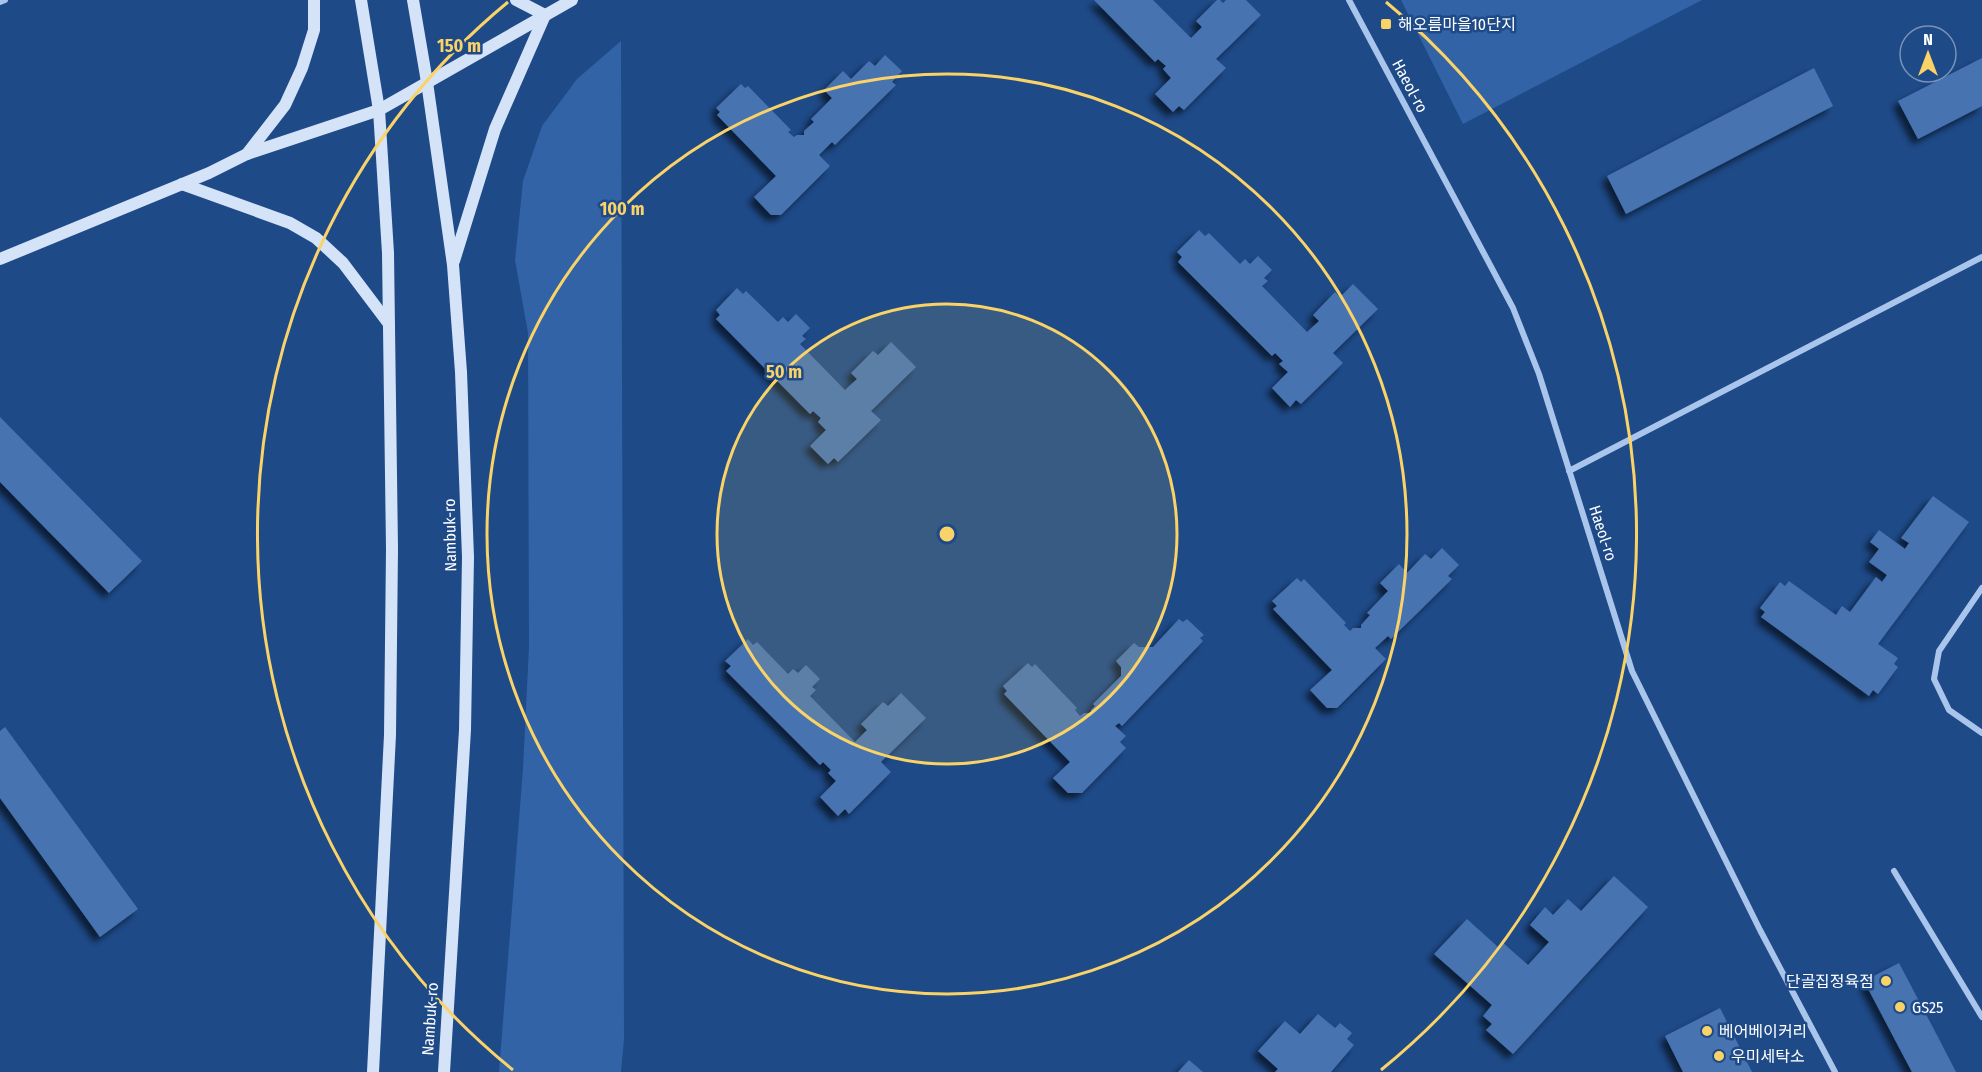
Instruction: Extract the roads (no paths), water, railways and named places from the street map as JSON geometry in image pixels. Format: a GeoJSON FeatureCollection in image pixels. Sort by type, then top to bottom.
{"type":"FeatureCollection","features":[{"type":"Feature","properties":{"kind":"main road"},"geometry":{"type":"LineString","coordinates":[[247,154],[285,105],[302,68],[314,30],[314,0]]}},
{"type":"Feature","properties":{"kind":"main road"},"geometry":{"type":"LineString","coordinates":[[361,0],[379,110],[388,253],[392,549],[390,735],[373,1072]]}},
{"type":"Feature","properties":{"kind":"main road","name":"Nambuk-ro"},"geometry":{"type":"LineString","coordinates":[[413,0],[453,265],[461,372],[468,557],[465,730],[444,1072]]}},
{"type":"Feature","properties":{"kind":"main road"},"geometry":{"type":"LineString","coordinates":[[516,0],[545,15]]}},
{"type":"Feature","properties":{"kind":"main road"},"geometry":{"type":"LineString","coordinates":[[0,259],[209,173],[247,154],[379,110],[572,0]]}},
{"type":"Feature","properties":{"kind":"main road"},"geometry":{"type":"LineString","coordinates":[[453,265],[495,129],[545,15]]}},
{"type":"Feature","properties":{"kind":"main road"},"geometry":{"type":"LineString","coordinates":[[182,184],[290,223],[316,238],[343,263],[389,324]]}},
{"type":"Feature","properties":{"kind":"street"},"geometry":{"type":"LineString","coordinates":[[0,2],[5,0]]}},
{"type":"Feature","properties":{"kind":"street","name":"Haeol-ro"},"geometry":{"type":"LineString","coordinates":[[1349,0],[1513,308],[1539,374],[1632,671],[1760,930],[1835,1072]]}},
{"type":"Feature","properties":{"kind":"street"},"geometry":{"type":"LineString","coordinates":[[1569,471],[1982,257]]}},
{"type":"Feature","properties":{"kind":"street"},"geometry":{"type":"LineString","coordinates":[[1982,588],[1939,651],[1934,679],[1949,710],[1982,733]]}},
{"type":"Feature","properties":{"kind":"street"},"geometry":{"type":"LineString","coordinates":[[1894,871],[1982,1017]]}},
{"type":"Feature","properties":{"kind":"place","name":"해오름마을10단지"},"geometry":{"type":"Point","coordinates":[1386,24]}},
{"type":"Feature","properties":{"kind":"place","name":"단골집정육점"},"geometry":{"type":"Point","coordinates":[1886,981]}},
{"type":"Feature","properties":{"kind":"place","name":"GS25"},"geometry":{"type":"Point","coordinates":[1900,1007]}},
{"type":"Feature","properties":{"kind":"place","name":"베어베이커리"},"geometry":{"type":"Point","coordinates":[1707,1031]}},
{"type":"Feature","properties":{"kind":"place","name":"우미세탁소"},"geometry":{"type":"Point","coordinates":[1719,1056]}}]}
